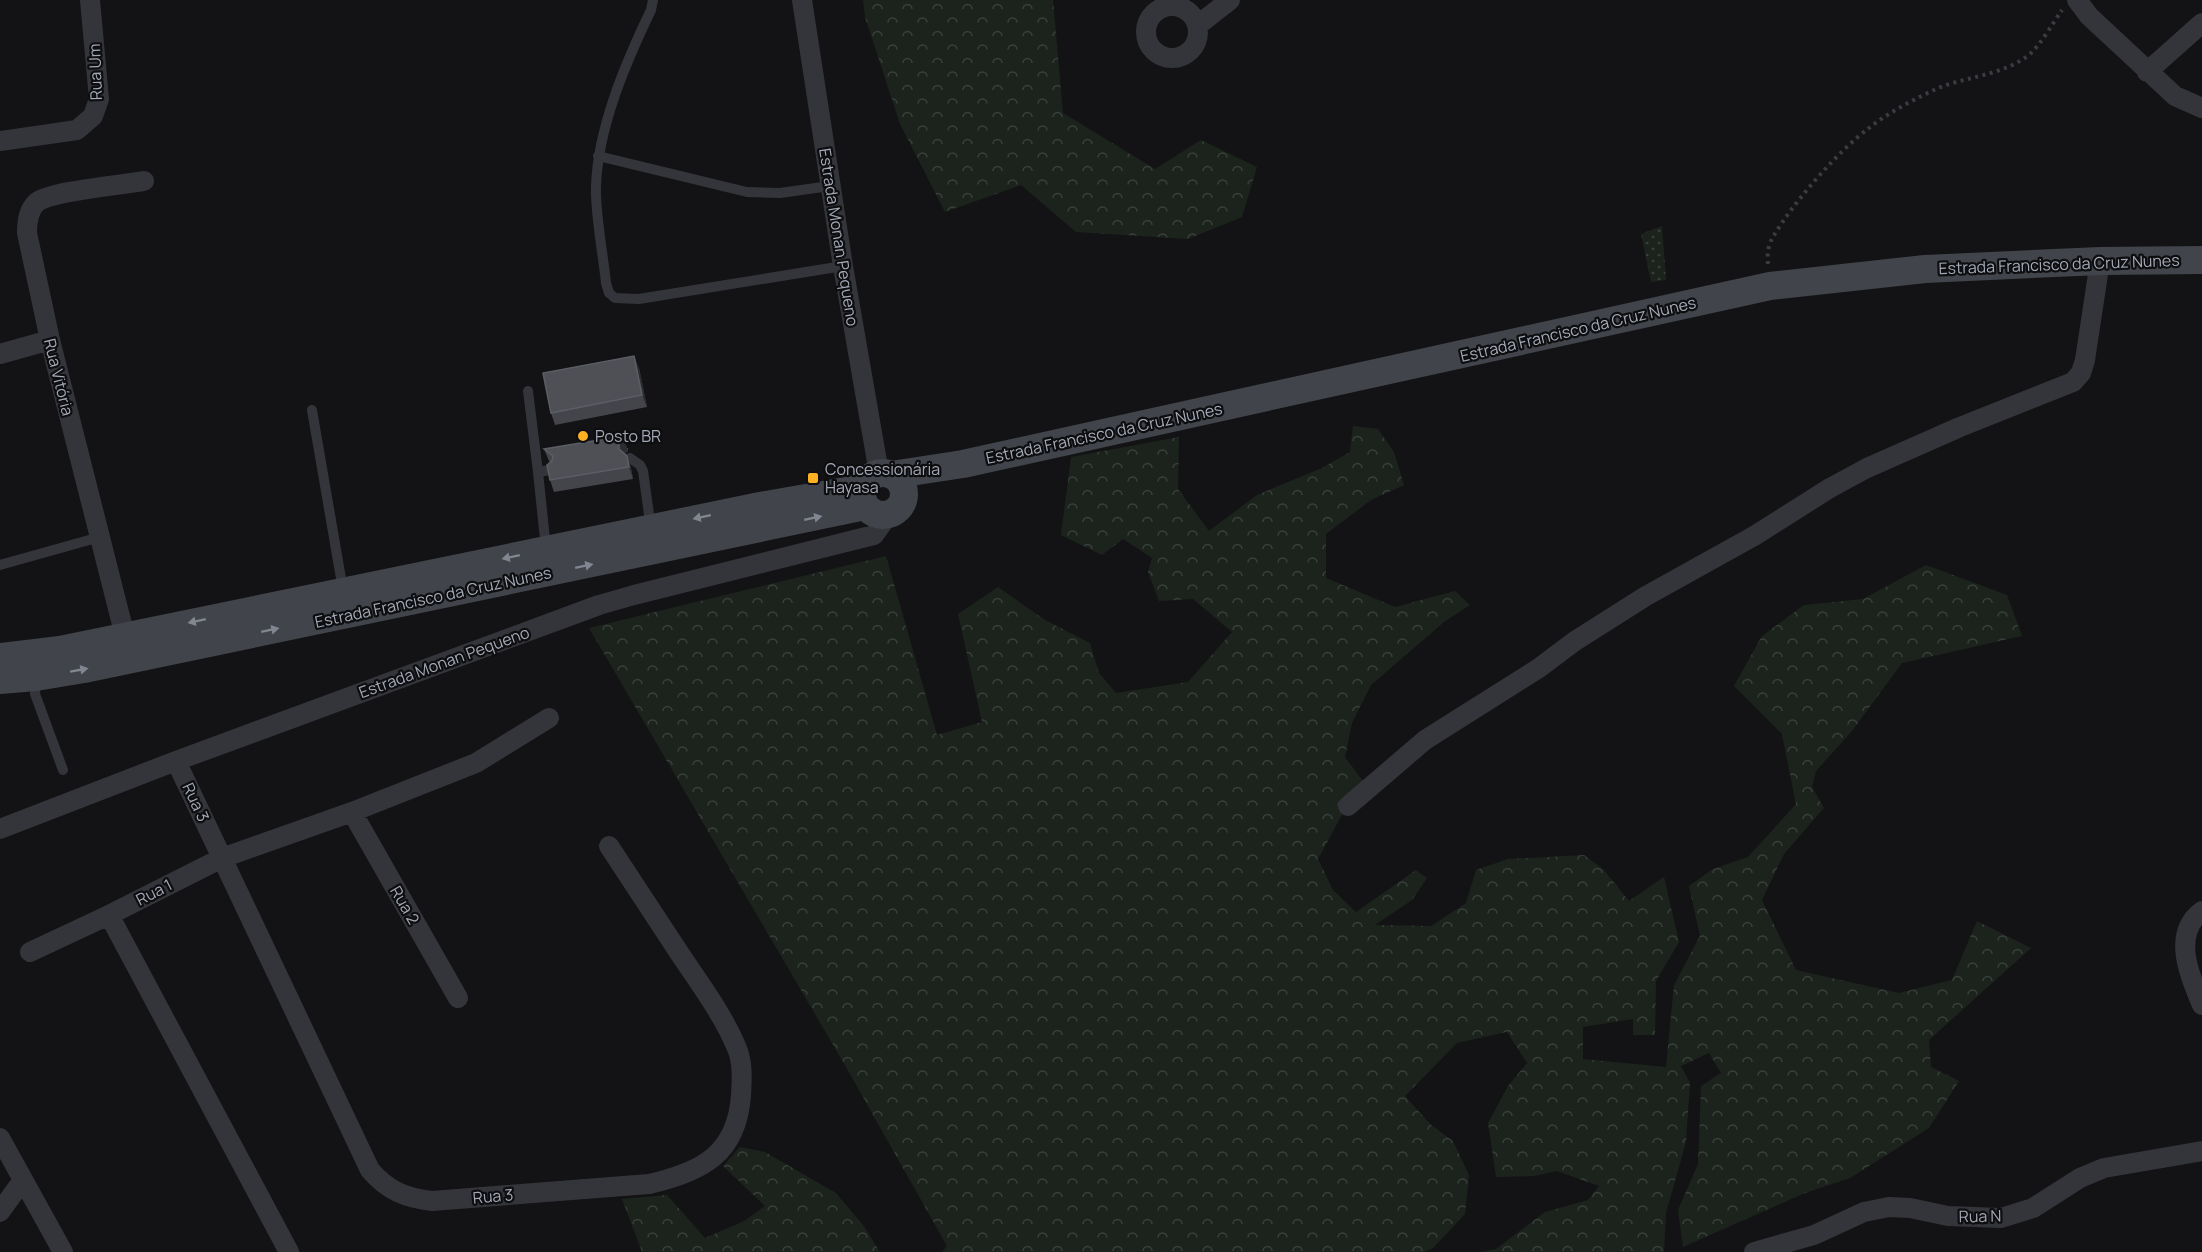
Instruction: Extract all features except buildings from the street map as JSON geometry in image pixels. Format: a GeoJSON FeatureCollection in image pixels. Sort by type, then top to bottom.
{"type":"FeatureCollection","features":[{"type":"Feature","properties":{"kind":"main road","name":"Estrada Francisco da Cruz Nunes"},"geometry":{"type":"LineString","coordinates":[[0,657],[60,650],[128,647],[882,493],[963,464],[1770,286],[1925,269],[2100,261],[2202,260]]}},
{"type":"Feature","properties":{"kind":"main road","name":"Estrada Francisco da Cruz Nunes"},"geometry":{"type":"LineString","coordinates":[[0,680],[84,669],[128,647]]}},
{"type":"Feature","properties":{"kind":"street","name":"Rua Um"},"geometry":{"type":"LineString","coordinates":[[0,141],[77,130],[93,116],[99,99],[90,0]]}},
{"type":"Feature","properties":{"kind":"street","name":"Estrada Monan Pequeno"},"geometry":{"type":"LineString","coordinates":[[0,829],[176,761],[599,605],[874,535],[882,493],[843,267],[802,0]]}},
{"type":"Feature","properties":{"kind":"street"},"geometry":{"type":"LineString","coordinates":[[1198,25],[1230,0]]}},
{"type":"Feature","properties":{"kind":"street"},"geometry":{"type":"LineString","coordinates":[[2070,4],[2089,16],[2175,96],[2202,108]]}},
{"type":"Feature","properties":{"kind":"street"},"geometry":{"type":"LineString","coordinates":[[2147,72],[2202,24]]}},
{"type":"Feature","properties":{"kind":"street","name":"Rua Vitória"},"geometry":{"type":"LineString","coordinates":[[128,647],[50,340],[27,232],[28,216],[37,203],[55,195],[144,181]]}},
{"type":"Feature","properties":{"kind":"street"},"geometry":{"type":"LineString","coordinates":[[1348,806],[1425,740],[1539,668],[1575,641],[1646,596],[1754,536],[1830,488],[1950,431],[2073,382],[2081,373],[2085,360],[2100,261]]}},
{"type":"Feature","properties":{"kind":"street"},"geometry":{"type":"LineString","coordinates":[[0,354],[50,340]]}},
{"type":"Feature","properties":{"kind":"street","name":"Rua 1"},"geometry":{"type":"LineString","coordinates":[[30,952],[222,858],[352,812],[476,763],[549,718]]}},
{"type":"Feature","properties":{"kind":"street","name":"Rua 3"},"geometry":{"type":"LineString","coordinates":[[176,761],[370,1170],[380,1182],[404,1196],[432,1201],[649,1184],[690,1172],[710,1160],[725,1147],[736,1128],[741,1101],[742,1072],[737,1048],[714,1005],[609,846]]}},
{"type":"Feature","properties":{"kind":"street","name":"Rua 2"},"geometry":{"type":"LineString","coordinates":[[352,812],[458,998]]}},
{"type":"Feature","properties":{"kind":"street"},"geometry":{"type":"LineString","coordinates":[[2202,911],[2194,917],[2185,941],[2186,968],[2202,1005]]}},
{"type":"Feature","properties":{"kind":"street"},"geometry":{"type":"LineString","coordinates":[[109,915],[289,1252]]}},
{"type":"Feature","properties":{"kind":"street"},"geometry":{"type":"LineString","coordinates":[[0,1138],[63,1252]]}},
{"type":"Feature","properties":{"kind":"street","name":"Rua N"},"geometry":{"type":"LineString","coordinates":[[1754,1252],[1814,1234],[1864,1212],[1889,1206],[1948,1216],[2001,1218],[2033,1208],[2079,1178],[2104,1168],[2202,1151]]}},
{"type":"Feature","properties":{"kind":"street"},"geometry":{"type":"LineString","coordinates":[[0,1212],[23,1179]]}},
{"type":"Feature","properties":{"kind":"lane"},"geometry":{"type":"LineString","coordinates":[[654,0],[625,63],[598,156],[595,188],[609,293],[615,298],[639,299],[843,267]]}},
{"type":"Feature","properties":{"kind":"lane"},"geometry":{"type":"LineString","coordinates":[[598,156],[747,192],[780,193],[830,186]]}},
{"type":"Feature","properties":{"kind":"lane"},"geometry":{"type":"LineString","coordinates":[[528,391],[548,561]]}},
{"type":"Feature","properties":{"kind":"lane"},"geometry":{"type":"LineString","coordinates":[[312,410],[346,603]]}},
{"type":"Feature","properties":{"kind":"lane"},"geometry":{"type":"LineString","coordinates":[[630,458],[640,465],[643,471],[652,539]]}},
{"type":"Feature","properties":{"kind":"lane"},"geometry":{"type":"LineString","coordinates":[[538,472],[550,470]]}},
{"type":"Feature","properties":{"kind":"lane"},"geometry":{"type":"LineString","coordinates":[[0,565],[100,537]]}},
{"type":"Feature","properties":{"kind":"lane"},"geometry":{"type":"LineString","coordinates":[[36,677],[35,694],[63,770]]}},
{"type":"Feature","properties":{"kind":"path"},"geometry":{"type":"LineString","coordinates":[[1767,255],[1771,239],[1791,212],[1832,161],[1868,128],[1938,88],[2006,69],[2030,54],[2070,4]]}},
{"type":"Feature","properties":{"kind":"green space"},"geometry":{"type":"Polygon","coordinates":[[[863,0],[1053,0],[1063,113],[1155,169],[1201,140],[1257,167],[1242,217],[1188,239],[1076,232],[1021,185],[945,212],[900,124],[865,17],[863,0]]]}},
{"type":"Feature","properties":{"kind":"green space"},"geometry":{"type":"Polygon","coordinates":[[[1662,226],[1666,280],[1651,282],[1641,234],[1662,226]]]}},
{"type":"Feature","properties":{"kind":"green space"},"geometry":{"type":"Polygon","coordinates":[[[1353,426],[1378,429],[1394,452],[1404,485],[1371,500],[1326,534],[1326,578],[1395,607],[1455,591],[1470,605],[1444,622],[1371,685],[1352,723],[1345,757],[1374,796],[1344,811],[1318,859],[1333,890],[1356,912],[1416,870],[1427,878],[1412,900],[1375,925],[1431,926],[1466,903],[1476,870],[1508,859],[1584,855],[1603,869],[1629,901],[1664,877],[1679,942],[1656,981],[1655,1035],[1633,1035],[1633,1019],[1583,1027],[1583,1059],[1666,1067],[1674,985],[1700,936],[1689,886],[1713,869],[1748,857],[1796,804],[1782,734],[1734,686],[1762,636],[1804,605],[1863,599],[1926,565],[2007,595],[2022,636],[1902,663],[1852,731],[1816,771],[1812,787],[1824,808],[1784,854],[1762,900],[1796,970],[1899,993],[1952,980],[1977,921],[2031,948],[1929,1040],[1931,1067],[1959,1081],[1929,1128],[1850,1178],[1805,1193],[1683,1247],[1678,1210],[1698,1164],[1701,1086],[1721,1073],[1709,1053],[1681,1066],[1690,1083],[1686,1142],[1666,1213],[1664,1252],[1481,1252],[1496,1249],[1545,1212],[1588,1200],[1599,1186],[1557,1171],[1534,1176],[1496,1177],[1488,1123],[1508,1086],[1527,1063],[1507,1032],[1457,1043],[1405,1096],[1431,1125],[1453,1141],[1469,1175],[1465,1214],[1433,1248],[1424,1252],[942,1252],[947,1246],[846,1067],[589,628],[886,556],[937,735],[982,722],[958,614],[998,587],[1045,620],[1090,643],[1099,673],[1116,693],[1188,682],[1232,632],[1193,599],[1159,601],[1148,572],[1152,558],[1123,539],[1102,555],[1061,535],[1071,457],[1179,437],[1178,489],[1209,531],[1257,495],[1322,468],[1350,452],[1353,426]]]}},
{"type":"Feature","properties":{"kind":"green space"},"geometry":{"type":"Polygon","coordinates":[[[740,1147],[765,1152],[836,1193],[863,1225],[880,1252],[642,1252],[622,1199],[667,1195],[705,1238],[744,1221],[765,1206],[723,1166],[740,1147]]]}},
{"type":"Feature","properties":{"kind":"place","name":"Posto BR"},"geometry":{"type":"Point","coordinates":[583,436]}},
{"type":"Feature","properties":{"kind":"place","name":"Concessionária Hayasa"},"geometry":{"type":"Point","coordinates":[813,478]}}]}
